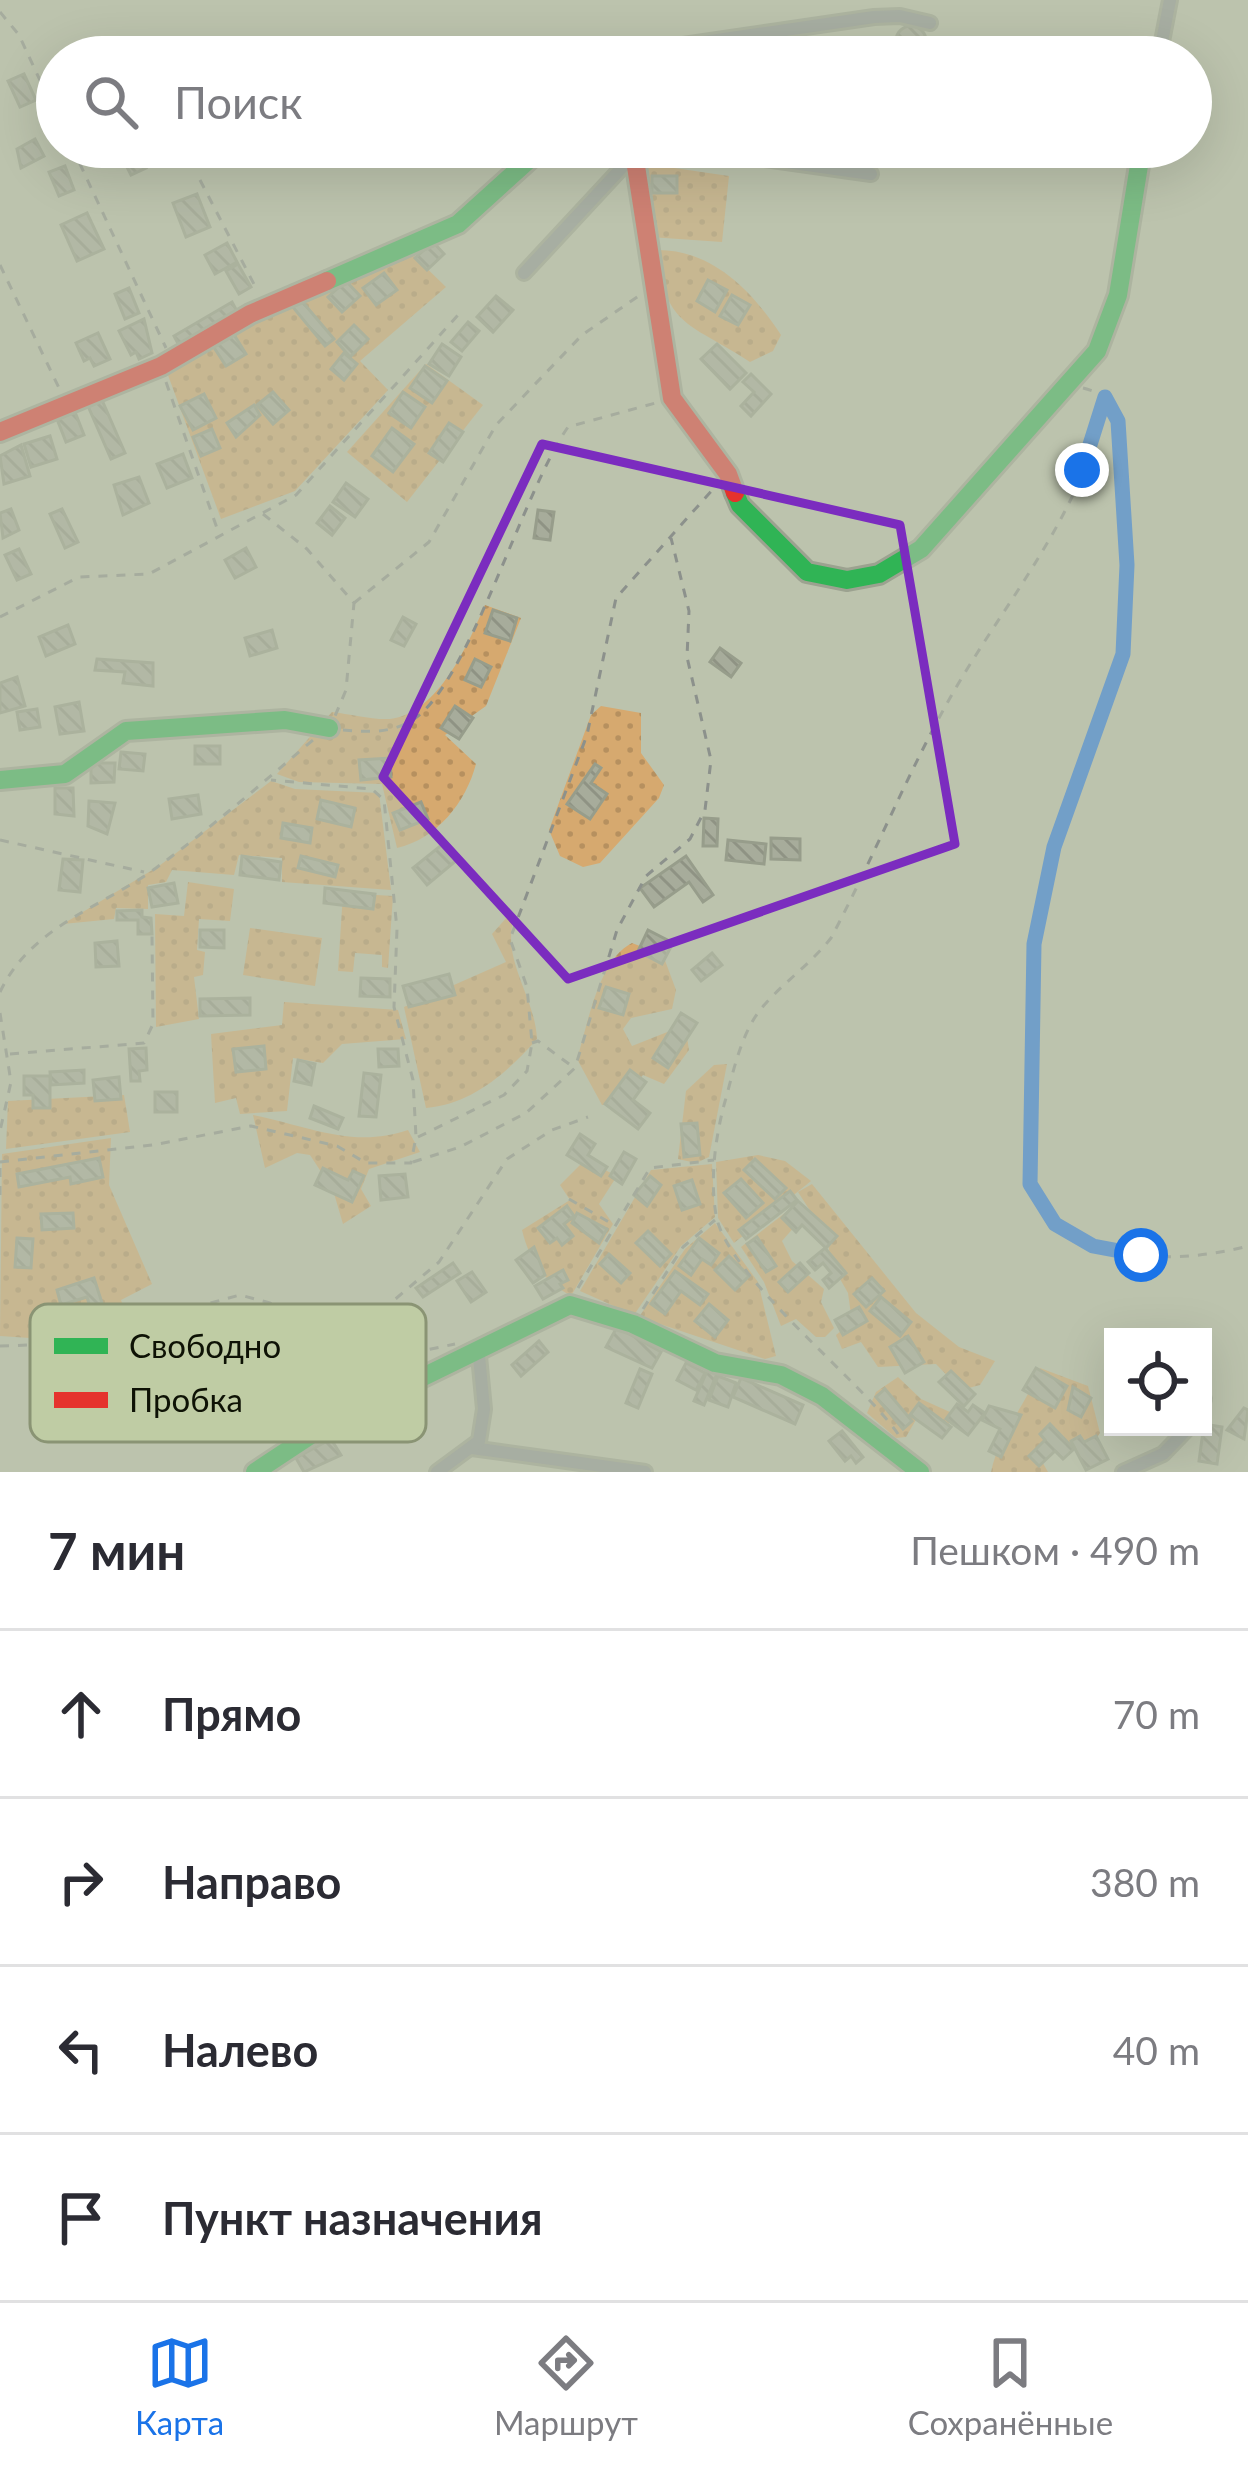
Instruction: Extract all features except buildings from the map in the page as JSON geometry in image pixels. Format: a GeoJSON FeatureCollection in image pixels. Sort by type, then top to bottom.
{"type":"FeatureCollection","features":[{"type":"Feature","properties":{"kind":"street"},"geometry":{"type":"LineString","coordinates":[[1163,36],[1170,0]]}},
{"type":"Feature","properties":{"kind":"street"},"geometry":{"type":"LineString","coordinates":[[745,36],[874,17],[900,16],[930,23]]}},
{"type":"Feature","properties":{"kind":"street"},"geometry":{"type":"LineString","coordinates":[[0,432],[166,363],[268,307],[458,224],[520,168]]}},
{"type":"Feature","properties":{"kind":"street"},"geometry":{"type":"LineString","coordinates":[[524,273],[613,183],[622,168]]}},
{"type":"Feature","properties":{"kind":"street"},"geometry":{"type":"LineString","coordinates":[[635,168],[672,398],[728,474],[740,505],[807,572],[847,580],[879,574],[921,549],[1097,351],[1118,295],[1139,168]]}},
{"type":"Feature","properties":{"kind":"street"},"geometry":{"type":"LineString","coordinates":[[829,168],[871,174]]}},
{"type":"Feature","properties":{"kind":"street"},"geometry":{"type":"LineString","coordinates":[[0,780],[65,774],[126,731],[285,720],[329,728]]}},
{"type":"Feature","properties":{"kind":"street"},"geometry":{"type":"LineString","coordinates":[[426,1373],[570,1305],[632,1324],[715,1363],[781,1375],[822,1396],[920,1472]]}},
{"type":"Feature","properties":{"kind":"street"},"geometry":{"type":"LineString","coordinates":[[437,1472],[472,1448],[484,1422],[476,1348]]}},
{"type":"Feature","properties":{"kind":"street"},"geometry":{"type":"LineString","coordinates":[[1123,1472],[1163,1454],[1180,1436]]}},
{"type":"Feature","properties":{"kind":"street"},"geometry":{"type":"LineString","coordinates":[[255,1472],[300,1442]]}},
{"type":"Feature","properties":{"kind":"street"},"geometry":{"type":"LineString","coordinates":[[472,1448],[645,1472]]}},
{"type":"Feature","properties":{"kind":"path"},"geometry":{"type":"LineString","coordinates":[[0,12],[19,35],[36,72]]}},
{"type":"Feature","properties":{"kind":"path"},"geometry":{"type":"LineString","coordinates":[[81,168],[166,363],[219,533]]}},
{"type":"Feature","properties":{"kind":"path"},"geometry":{"type":"LineString","coordinates":[[200,181],[268,307]]}},
{"type":"Feature","properties":{"kind":"path"},"geometry":{"type":"LineString","coordinates":[[0,265],[67,404]]}},
{"type":"Feature","properties":{"kind":"path"},"geometry":{"type":"LineString","coordinates":[[0,992],[16,961],[42,938],[148,873],[271,780],[329,728],[346,690],[354,603],[429,542],[496,425],[582,335],[657,284]]}},
{"type":"Feature","properties":{"kind":"path"},"geometry":{"type":"LineString","coordinates":[[0,616],[79,577],[149,574],[296,495],[458,315]]}},
{"type":"Feature","properties":{"kind":"path"},"geometry":{"type":"LineString","coordinates":[[1064,386],[1105,397],[1118,421],[1127,565],[1123,654],[1054,847],[1034,944],[1030,1184],[1055,1224],[1093,1246],[1203,1257],[1248,1246]]}},
{"type":"Feature","properties":{"kind":"path"},"geometry":{"type":"LineString","coordinates":[[899,1454],[897,1431],[782,1311],[716,1219],[714,1160],[738,1054],[760,1011],[805,971],[831,938],[949,699],[1045,549],[1082,470],[1105,397]]}},
{"type":"Feature","properties":{"kind":"path"},"geometry":{"type":"LineString","coordinates":[[329,728],[377,733],[411,721],[428,707],[465,645],[510,540],[568,427],[672,398]]}},
{"type":"Feature","properties":{"kind":"path"},"geometry":{"type":"LineString","coordinates":[[416,1137],[520,1083],[532,1042],[527,987],[510,940],[587,735],[616,598],[728,474]]}},
{"type":"Feature","properties":{"kind":"path"},"geometry":{"type":"LineString","coordinates":[[262,514],[307,549],[354,603]]}},
{"type":"Feature","properties":{"kind":"path"},"geometry":{"type":"LineString","coordinates":[[0,1203],[0,1165],[153,1145],[251,1126],[295,1132],[366,1163],[411,1163],[460,1147],[526,1113],[575,1068],[617,930],[646,876],[690,839],[709,790],[711,760],[687,657],[689,611],[670,534]]}},
{"type":"Feature","properties":{"kind":"path"},"geometry":{"type":"LineString","coordinates":[[271,780],[372,789],[384,800],[397,928],[394,1006],[413,1079],[416,1137],[411,1163]]}},
{"type":"Feature","properties":{"kind":"path"},"geometry":{"type":"LineString","coordinates":[[0,840],[148,873]]}},
{"type":"Feature","properties":{"kind":"path"},"geometry":{"type":"LineString","coordinates":[[10,1054],[144,1043],[153,1024],[152,936]]}},
{"type":"Feature","properties":{"kind":"path"},"geometry":{"type":"LineString","coordinates":[[0,1013],[11,1082],[0,1131]]}},
{"type":"Feature","properties":{"kind":"path"},"geometry":{"type":"LineString","coordinates":[[532,1042],[538,1041],[575,1068]]}},
{"type":"Feature","properties":{"kind":"path"},"geometry":{"type":"LineString","coordinates":[[390,1304],[440,1262],[507,1160],[552,1130],[588,1117]]}},
{"type":"Feature","properties":{"kind":"path"},"geometry":{"type":"LineString","coordinates":[[570,1305],[650,1168],[714,1160]]}},
{"type":"Feature","properties":{"kind":"path"},"geometry":{"type":"LineString","coordinates":[[569,1199],[614,1225]]}},
{"type":"Feature","properties":{"kind":"path"},"geometry":{"type":"LineString","coordinates":[[632,1324],[683,1246],[716,1219]]}},
{"type":"Feature","properties":{"kind":"path"},"geometry":{"type":"LineString","coordinates":[[207,1304],[240,1295],[271,1304]]}},
{"type":"Feature","properties":{"kind":"path"},"geometry":{"type":"LineString","coordinates":[[0,1346],[30,1345]]}},
{"type":"Feature","properties":{"kind":"path"},"geometry":{"type":"LineString","coordinates":[[426,1353],[476,1348]]}},
{"type":"Feature","properties":{"kind":"highlighted area"},"geometry":{"type":"Polygon","coordinates":[[[542,444],[900,525],[955,844],[568,979],[383,777],[542,444]]]}},
{"type":"Feature","properties":{"kind":"shaded area"},"geometry":{"type":"Polygon","coordinates":[[[647,168],[729,176],[722,242],[650,237],[647,168]]]}},
{"type":"Feature","properties":{"kind":"shaded area"},"geometry":{"type":"Polygon","coordinates":[[[407,249],[446,287],[360,361],[388,390],[295,491],[221,519],[165,367],[264,312],[407,249]]]}},
{"type":"Feature","properties":{"kind":"shaded area"},"geometry":{"type":"Polygon","coordinates":[[[658,250],[696,257],[730,276],[781,335],[773,351],[750,362],[684,321],[666,295],[658,250]]]}},
{"type":"Feature","properties":{"kind":"shaded area"},"geometry":{"type":"Polygon","coordinates":[[[426,364],[483,405],[407,502],[347,452],[426,364]]]}},
{"type":"Feature","properties":{"kind":"shaded area"},"geometry":{"type":"Polygon","coordinates":[[[485,605],[521,618],[486,706],[445,735],[476,764],[457,805],[437,827],[397,848],[382,784],[299,782],[277,774],[332,712],[390,719],[423,704],[450,674],[485,605]]]}},
{"type":"Feature","properties":{"kind":"shaded area"},"geometry":{"type":"Polygon","coordinates":[[[601,706],[641,713],[641,753],[664,785],[659,798],[600,863],[583,867],[560,856],[549,830],[591,715],[601,706]]]}},
{"type":"Feature","properties":{"kind":"shaded area"},"geometry":{"type":"Polygon","coordinates":[[[271,781],[295,789],[379,793],[391,890],[282,882],[282,858],[239,855],[234,875],[172,870],[166,882],[148,885],[148,909],[116,908],[114,919],[63,924],[159,866],[271,781]]]}},
{"type":"Feature","properties":{"kind":"shaded area"},"geometry":{"type":"Polygon","coordinates":[[[188,882],[234,889],[230,921],[199,919],[197,950],[205,952],[203,975],[194,977],[199,1019],[156,1027],[155,914],[184,916],[188,882]]]}},
{"type":"Feature","properties":{"kind":"shaded area"},"geometry":{"type":"Polygon","coordinates":[[[343,893],[393,896],[388,968],[382,967],[382,955],[355,953],[353,972],[338,971],[343,893]]]}},
{"type":"Feature","properties":{"kind":"shaded area"},"geometry":{"type":"Polygon","coordinates":[[[508,916],[514,918],[512,949],[537,1039],[488,1085],[459,1100],[426,1108],[404,1007],[506,962],[492,934],[508,916]]]}},
{"type":"Feature","properties":{"kind":"shaded area"},"geometry":{"type":"Polygon","coordinates":[[[250,928],[322,938],[315,986],[243,975],[250,928]]]}},
{"type":"Feature","properties":{"kind":"shaded area"},"geometry":{"type":"Polygon","coordinates":[[[632,943],[663,955],[676,990],[672,1009],[631,1018],[623,1029],[632,1046],[685,1025],[689,1050],[664,1084],[643,1075],[618,1105],[602,1105],[577,1059],[603,978],[620,951],[632,943]]]}},
{"type":"Feature","properties":{"kind":"shaded area"},"geometry":{"type":"Polygon","coordinates":[[[284,1002],[398,1010],[406,1039],[342,1044],[323,1063],[293,1058],[287,1111],[240,1114],[236,1098],[215,1103],[211,1034],[282,1025],[284,1002]]]}},
{"type":"Feature","properties":{"kind":"shaded area"},"geometry":{"type":"Polygon","coordinates":[[[727,1064],[709,1157],[696,1163],[678,1159],[686,1091],[714,1065],[727,1064]]]}},
{"type":"Feature","properties":{"kind":"shaded area"},"geometry":{"type":"Polygon","coordinates":[[[124,1095],[130,1132],[6,1149],[8,1101],[124,1095]]]}},
{"type":"Feature","properties":{"kind":"shaded area"},"geometry":{"type":"Polygon","coordinates":[[[253,1115],[350,1137],[408,1130],[420,1152],[369,1169],[361,1189],[371,1206],[343,1224],[333,1190],[310,1155],[297,1153],[265,1168],[253,1115]]]}},
{"type":"Feature","properties":{"kind":"shaded area"},"geometry":{"type":"Polygon","coordinates":[[[111,1138],[109,1185],[152,1284],[121,1300],[122,1304],[30,1304],[30,1338],[0,1336],[2,1154],[111,1138]]]}},
{"type":"Feature","properties":{"kind":"shaded area"},"geometry":{"type":"Polygon","coordinates":[[[758,1155],[785,1161],[811,1181],[734,1243],[718,1218],[716,1162],[758,1155]]]}},
{"type":"Feature","properties":{"kind":"shaded area"},"geometry":{"type":"Polygon","coordinates":[[[585,1160],[617,1176],[599,1204],[613,1224],[571,1296],[539,1269],[522,1230],[570,1200],[560,1185],[585,1160]]]}},
{"type":"Feature","properties":{"kind":"shaded area"},"geometry":{"type":"Polygon","coordinates":[[[712,1164],[715,1217],[681,1246],[634,1315],[580,1291],[651,1170],[712,1164]]]}},
{"type":"Feature","properties":{"kind":"shaded area"},"geometry":{"type":"Polygon","coordinates":[[[812,1184],[916,1313],[959,1347],[995,1361],[980,1385],[961,1390],[936,1364],[878,1367],[861,1342],[842,1349],[836,1335],[852,1322],[848,1293],[831,1263],[827,1237],[798,1192],[812,1184]]]}},
{"type":"Feature","properties":{"kind":"shaded area"},"geometry":{"type":"Polygon","coordinates":[[[785,1213],[796,1225],[782,1241],[792,1261],[824,1289],[821,1302],[834,1328],[825,1337],[816,1337],[796,1319],[781,1326],[764,1282],[741,1247],[785,1213]]]}},
{"type":"Feature","properties":{"kind":"shaded area"},"geometry":{"type":"Polygon","coordinates":[[[715,1223],[758,1282],[776,1356],[765,1359],[639,1317],[685,1249],[715,1223]]]}},
{"type":"Feature","properties":{"kind":"shaded area"},"geometry":{"type":"Polygon","coordinates":[[[1040,1368],[1088,1386],[1100,1433],[1087,1452],[1052,1440],[1040,1458],[1048,1472],[991,1472],[1000,1445],[1040,1368]]]}},
{"type":"Feature","properties":{"kind":"shaded area"},"geometry":{"type":"Polygon","coordinates":[[[898,1377],[921,1399],[961,1417],[942,1427],[921,1411],[906,1437],[896,1438],[867,1413],[876,1392],[898,1377]]]}},
{"type":"Feature","properties":{"kind":"traffic: fast"},"geometry":{"type":"LineString","coordinates":[[327,281],[458,224],[520,168]]}},
{"type":"Feature","properties":{"kind":"traffic: fast"},"geometry":{"type":"LineString","coordinates":[[735,493],[740,505],[807,572],[847,580],[879,574],[921,549],[1097,351],[1118,295],[1139,168]]}},
{"type":"Feature","properties":{"kind":"traffic: fast"},"geometry":{"type":"LineString","coordinates":[[0,780],[65,774],[126,731],[285,720],[329,728]]}},
{"type":"Feature","properties":{"kind":"traffic: fast"},"geometry":{"type":"LineString","coordinates":[[426,1376],[570,1305],[633,1324],[715,1363],[781,1375],[822,1396],[920,1472]]}},
{"type":"Feature","properties":{"kind":"traffic: fast"},"geometry":{"type":"LineString","coordinates":[[255,1472],[300,1442]]}},
{"type":"Feature","properties":{"kind":"traffic: jam"},"geometry":{"type":"LineString","coordinates":[[636,168],[672,398],[728,474],[735,493]]}},
{"type":"Feature","properties":{"kind":"traffic: jam"},"geometry":{"type":"LineString","coordinates":[[0,432],[161,366],[250,314],[327,281]]}},
{"type":"Feature","properties":{"kind":"route"},"geometry":{"type":"LineString","coordinates":[[1082,470],[1105,397],[1118,421],[1127,565],[1123,654],[1054,847],[1034,944],[1030,1184],[1055,1224],[1093,1246],[1141,1255]]}}]}
